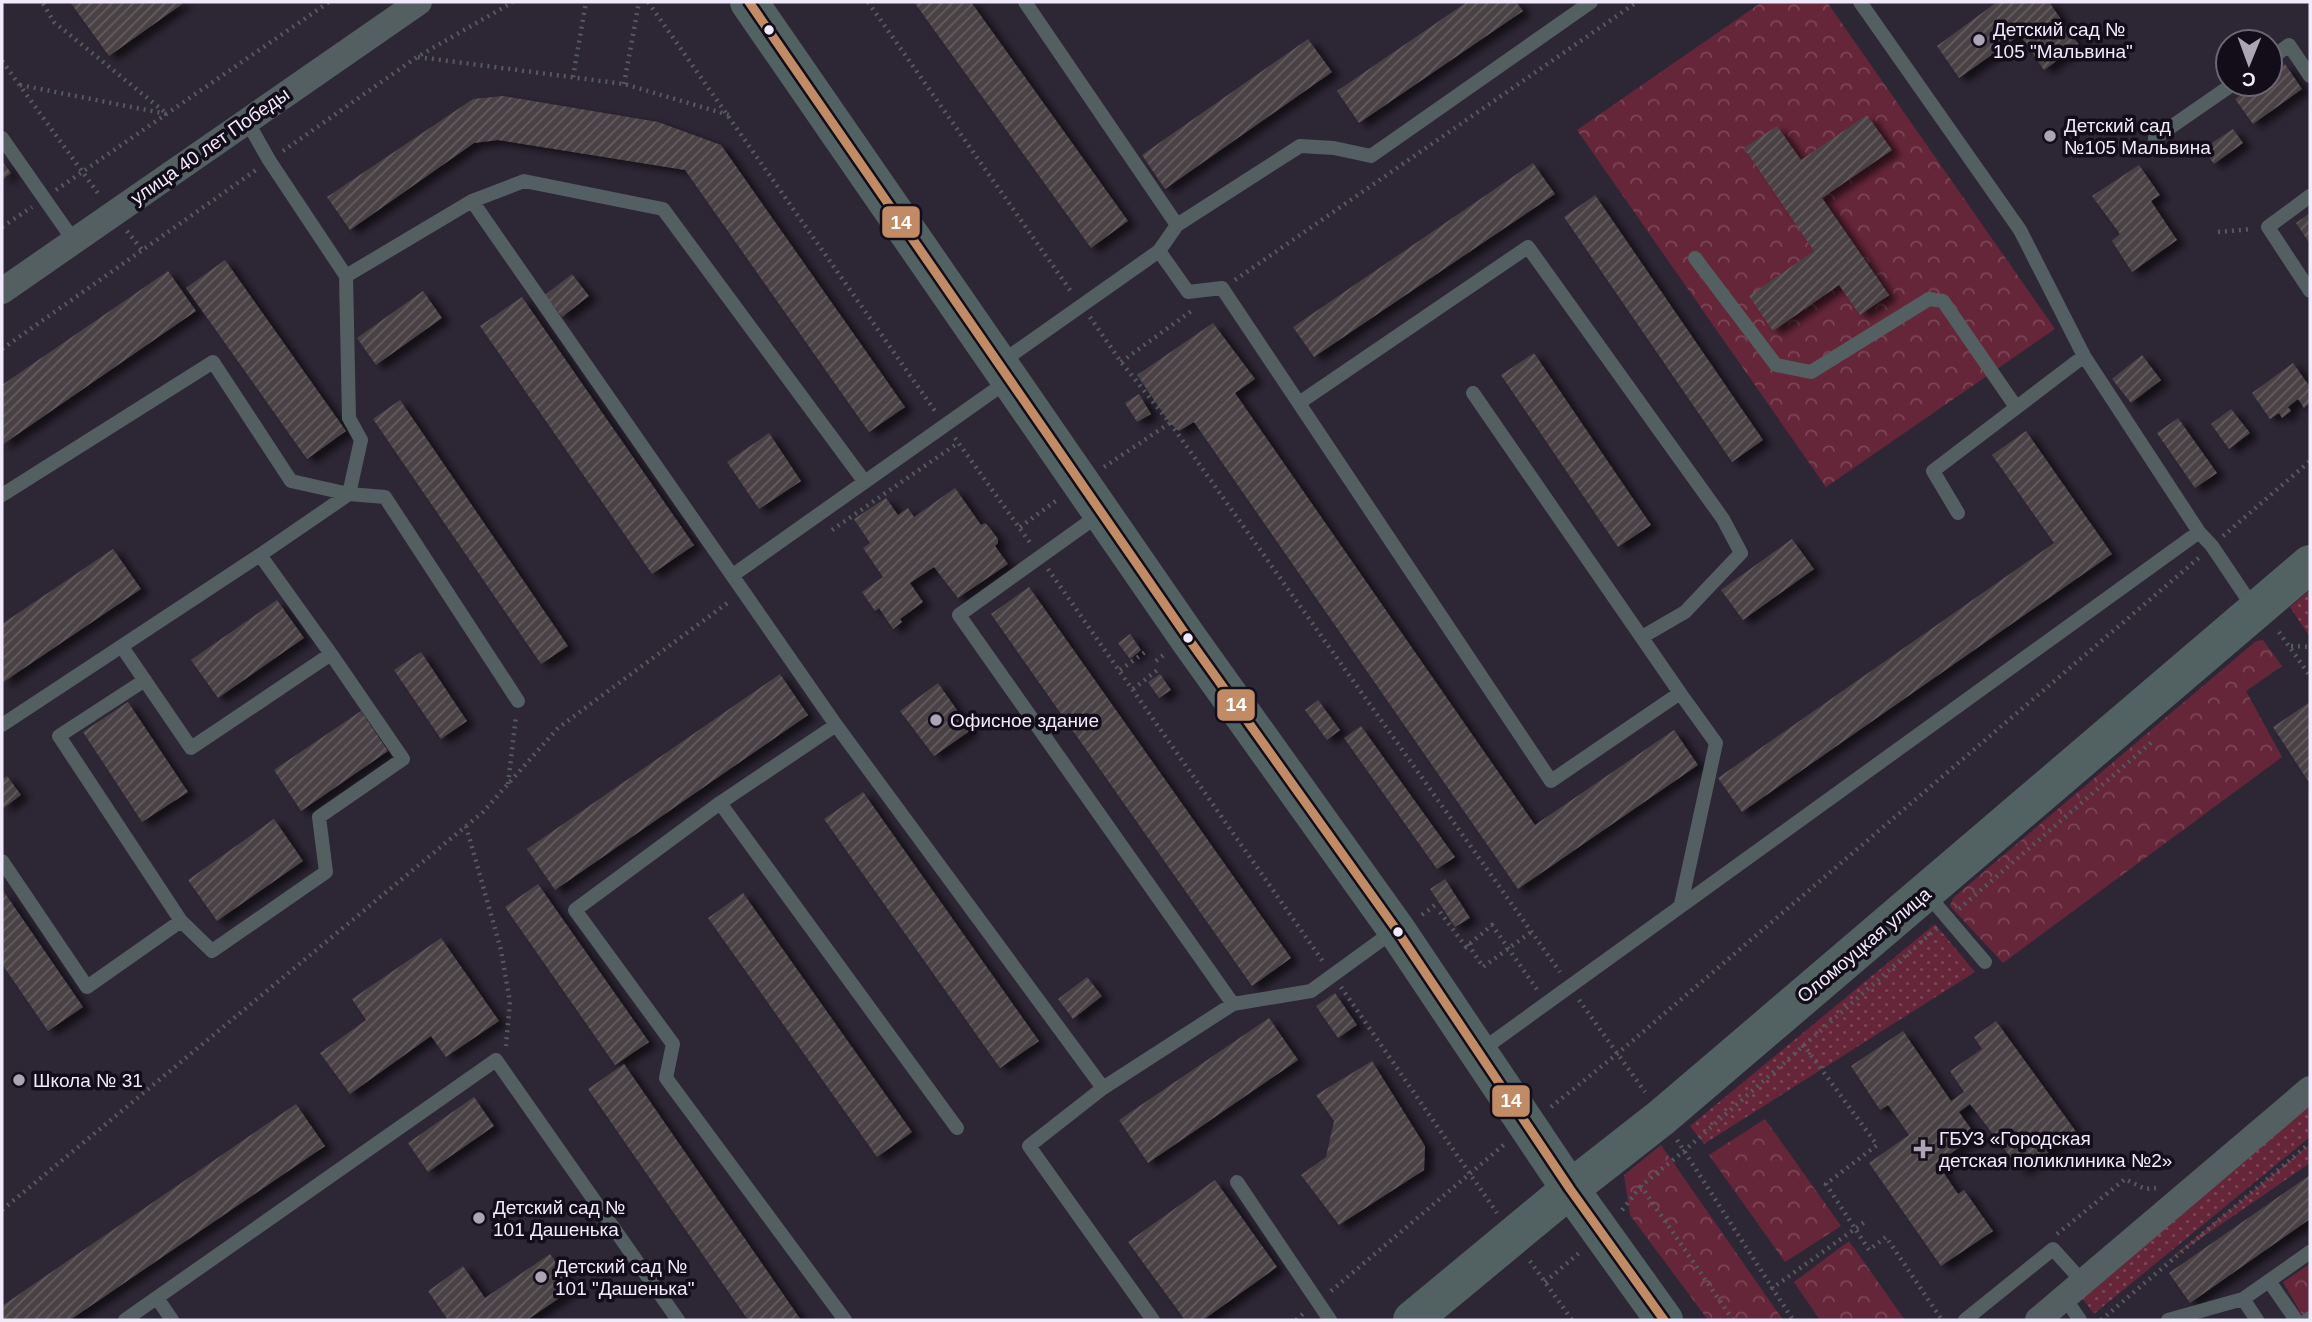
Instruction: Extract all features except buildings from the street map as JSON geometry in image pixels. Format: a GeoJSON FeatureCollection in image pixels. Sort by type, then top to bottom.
{"type":"FeatureCollection","features":[{"type":"Feature","properties":{"kind":"street","name":"улица 40 лет Победы"},"geometry":{"type":"LineString","coordinates":[[2,291],[419,2]]}},
{"type":"Feature","properties":{"kind":"street"},"geometry":{"type":"LineString","coordinates":[[749,2],[1101,513],[1396,929],[1570,1189],[1664,1320]]}},
{"type":"Feature","properties":{"kind":"street","name":"Оломоуцкая улица"},"geometry":{"type":"LineString","coordinates":[[1412,1320],[1570,1189],[1937,905],[2264,624],[2310,564]]}},
{"type":"Feature","properties":{"kind":"street"},"geometry":{"type":"LineString","coordinates":[[2038,1320],[2310,1088]]}},
{"type":"Feature","properties":{"kind":"lane"},"geometry":{"type":"LineString","coordinates":[[1025,2],[1177,225]]}},
{"type":"Feature","properties":{"kind":"lane"},"geometry":{"type":"LineString","coordinates":[[733,575],[945,424],[1081,305],[1159,251],[1177,225],[1300,146],[1335,148],[1371,156],[1591,2]]}},
{"type":"Feature","properties":{"kind":"lane"},"geometry":{"type":"LineString","coordinates":[[1860,2],[2020,230],[2084,356],[2199,533],[2212,546],[2264,624]]}},
{"type":"Feature","properties":{"kind":"lane"},"geometry":{"type":"LineString","coordinates":[[2284,48],[2289,45],[2310,76]]}},
{"type":"Feature","properties":{"kind":"lane"},"geometry":{"type":"LineString","coordinates":[[2155,138],[2214,97]]}},
{"type":"Feature","properties":{"kind":"lane"},"geometry":{"type":"LineString","coordinates":[[2,725],[349,494],[361,440],[349,418],[345,276],[269,160],[247,121]]}},
{"type":"Feature","properties":{"kind":"lane"},"geometry":{"type":"LineString","coordinates":[[2,138],[74,241]]}},
{"type":"Feature","properties":{"kind":"lane"},"geometry":{"type":"LineString","coordinates":[[345,276],[472,201],[524,181],[663,209],[864,481]]}},
{"type":"Feature","properties":{"kind":"lane"},"geometry":{"type":"LineString","coordinates":[[2310,196],[2268,227],[2310,291]]}},
{"type":"Feature","properties":{"kind":"lane"},"geometry":{"type":"LineString","coordinates":[[472,201],[836,725],[1103,1088]]}},
{"type":"Feature","properties":{"kind":"lane"},"geometry":{"type":"LineString","coordinates":[[1299,403],[1528,247],[1723,519],[1741,553],[1685,612],[1642,637]]}},
{"type":"Feature","properties":{"kind":"lane"},"geometry":{"type":"LineString","coordinates":[[1159,251],[1188,292],[1222,288],[1552,780],[1680,693]]}},
{"type":"Feature","properties":{"kind":"lane"},"geometry":{"type":"LineString","coordinates":[[1695,258],[1776,365],[1811,372],[1929,299],[1943,301],[2016,407]]}},
{"type":"Feature","properties":{"kind":"lane"},"geometry":{"type":"LineString","coordinates":[[1958,513],[1933,471],[2084,356]]}},
{"type":"Feature","properties":{"kind":"lane"},"geometry":{"type":"LineString","coordinates":[[2,495],[213,362],[291,481],[349,494],[385,497],[518,701]]}},
{"type":"Feature","properties":{"kind":"lane"},"geometry":{"type":"LineString","coordinates":[[1474,393],[1716,743],[1681,904]]}},
{"type":"Feature","properties":{"kind":"lane"},"geometry":{"type":"LineString","coordinates":[[1101,513],[959,615],[1233,1004]]}},
{"type":"Feature","properties":{"kind":"lane"},"geometry":{"type":"LineString","coordinates":[[1479,1052],[2199,533]]}},
{"type":"Feature","properties":{"kind":"lane"},"geometry":{"type":"LineString","coordinates":[[145,680],[59,736],[181,921],[212,951],[326,872],[319,817],[404,759],[260,555]]}},
{"type":"Feature","properties":{"kind":"lane"},"geometry":{"type":"LineString","coordinates":[[122,647],[191,748],[331,654]]}},
{"type":"Feature","properties":{"kind":"lane"},"geometry":{"type":"LineString","coordinates":[[836,725],[720,803],[575,909],[673,1044],[666,1078],[845,1320]]}},
{"type":"Feature","properties":{"kind":"lane"},"geometry":{"type":"LineString","coordinates":[[720,803],[957,1128]]}},
{"type":"Feature","properties":{"kind":"lane"},"geometry":{"type":"LineString","coordinates":[[2,861],[87,987],[181,921]]}},
{"type":"Feature","properties":{"kind":"lane"},"geometry":{"type":"LineString","coordinates":[[1937,905],[1985,962]]}},
{"type":"Feature","properties":{"kind":"lane"},"geometry":{"type":"LineString","coordinates":[[1153,1320],[1029,1146],[1103,1088],[1233,1004],[1311,991],[1396,929]]}},
{"type":"Feature","properties":{"kind":"lane"},"geometry":{"type":"LineString","coordinates":[[125,1320],[496,1060],[678,1320]]}},
{"type":"Feature","properties":{"kind":"lane"},"geometry":{"type":"LineString","coordinates":[[1237,1182],[1330,1320]]}},
{"type":"Feature","properties":{"kind":"lane"},"geometry":{"type":"LineString","coordinates":[[1965,1320],[2053,1249],[2073,1289],[2080,1320]]}},
{"type":"Feature","properties":{"kind":"lane"},"geometry":{"type":"LineString","coordinates":[[2168,1320],[2243,1299],[2310,1252]]}},
{"type":"Feature","properties":{"kind":"lane"},"geometry":{"type":"LineString","coordinates":[[2269,1281],[2296,1320]]}},
{"type":"Feature","properties":{"kind":"lane"},"geometry":{"type":"LineString","coordinates":[[157,1298],[172,1320]]}},
{"type":"Feature","properties":{"kind":"lane"},"geometry":{"type":"LineString","coordinates":[[2243,1299],[2257,1320]]}},
{"type":"Feature","properties":{"kind":"path"},"geometry":{"type":"LineString","coordinates":[[42,2],[54,22],[167,114]]}},
{"type":"Feature","properties":{"kind":"path"},"geometry":{"type":"LineString","coordinates":[[2,227],[329,2]]}},
{"type":"Feature","properties":{"kind":"path"},"geometry":{"type":"LineString","coordinates":[[573,77],[586,2]]}},
{"type":"Feature","properties":{"kind":"path"},"geometry":{"type":"LineString","coordinates":[[624,84],[639,2]]}},
{"type":"Feature","properties":{"kind":"path"},"geometry":{"type":"LineString","coordinates":[[648,2],[730,115],[1471,1173]]}},
{"type":"Feature","properties":{"kind":"path"},"geometry":{"type":"LineString","coordinates":[[868,2],[1121,362],[1170,423],[1662,1117],[1793,1320]]}},
{"type":"Feature","properties":{"kind":"path"},"geometry":{"type":"LineString","coordinates":[[1121,362],[1222,288],[1637,2]]}},
{"type":"Feature","properties":{"kind":"path"},"geometry":{"type":"LineString","coordinates":[[417,57],[624,84],[730,115]]}},
{"type":"Feature","properties":{"kind":"path"},"geometry":{"type":"LineString","coordinates":[[2,61],[83,172]]}},
{"type":"Feature","properties":{"kind":"path"},"geometry":{"type":"LineString","coordinates":[[20,85],[167,114]]}},
{"type":"Feature","properties":{"kind":"path"},"geometry":{"type":"LineString","coordinates":[[2218,232],[2268,227]]}},
{"type":"Feature","properties":{"kind":"path"},"geometry":{"type":"LineString","coordinates":[[823,536],[958,443]]}},
{"type":"Feature","properties":{"kind":"path"},"geometry":{"type":"LineString","coordinates":[[1296,1320],[1528,1125],[1617,1054],[2310,461]]}},
{"type":"Feature","properties":{"kind":"path"},"geometry":{"type":"LineString","coordinates":[[2,1210],[483,812],[558,728],[744,591]]}},
{"type":"Feature","properties":{"kind":"path"},"geometry":{"type":"LineString","coordinates":[[2264,624],[2281,631],[2310,676]]}},
{"type":"Feature","properties":{"kind":"path"},"geometry":{"type":"LineString","coordinates":[[2291,646],[2310,648]]}},
{"type":"Feature","properties":{"kind":"path"},"geometry":{"type":"LineString","coordinates":[[1120,670],[1148,650]]}},
{"type":"Feature","properties":{"kind":"path"},"geometry":{"type":"LineString","coordinates":[[1133,690],[1160,668]]}},
{"type":"Feature","properties":{"kind":"path"},"geometry":{"type":"LineString","coordinates":[[508,785],[518,701]]}},
{"type":"Feature","properties":{"kind":"path"},"geometry":{"type":"LineString","coordinates":[[1733,1320],[1641,1186],[1803,1044],[1937,905],[2157,737]]}},
{"type":"Feature","properties":{"kind":"path"},"geometry":{"type":"LineString","coordinates":[[466,826],[500,950],[510,1003],[504,1071]]}},
{"type":"Feature","properties":{"kind":"path"},"geometry":{"type":"LineString","coordinates":[[1440,912],[1466,947],[1492,925],[1546,1003]]}},
{"type":"Feature","properties":{"kind":"path"},"geometry":{"type":"LineString","coordinates":[[1468,944],[1483,967],[1531,932]]}},
{"type":"Feature","properties":{"kind":"path"},"geometry":{"type":"LineString","coordinates":[[1803,1044],[1877,1145],[1826,1184],[1869,1250],[1886,1237],[1942,1320]]}},
{"type":"Feature","properties":{"kind":"path"},"geometry":{"type":"LineString","coordinates":[[2101,1320],[2310,1143]]}},
{"type":"Feature","properties":{"kind":"path"},"geometry":{"type":"LineString","coordinates":[[1771,1289],[1866,1222]]}},
{"type":"Feature","properties":{"kind":"green space"},"geometry":{"type":"Polygon","coordinates":[[[1762,2],[1827,2],[2055,329],[1826,487],[1577,130],[1762,2]]]}},
{"type":"Feature","properties":{"kind":"green space"},"geometry":{"type":"Polygon","coordinates":[[[2310,590],[2310,637],[2290,607],[2310,590]]]}},
{"type":"Feature","properties":{"kind":"green space"},"geometry":{"type":"Polygon","coordinates":[[[2263,640],[2282,666],[2246,691],[2282,757],[2003,963],[1950,906],[1953,898],[2256,641],[2263,640]]]}},
{"type":"Feature","properties":{"kind":"green space"},"geometry":{"type":"Polygon","coordinates":[[[1935,924],[1975,972],[1704,1144],[1690,1126],[1935,924]]]}},
{"type":"Feature","properties":{"kind":"green space"},"geometry":{"type":"Polygon","coordinates":[[[2310,1100],[2310,1137],[2094,1314],[2079,1294],[2310,1100]]]}},
{"type":"Feature","properties":{"kind":"green space"},"geometry":{"type":"Polygon","coordinates":[[[1765,1119],[1841,1226],[1785,1262],[1709,1155],[1765,1119]]]}},
{"type":"Feature","properties":{"kind":"green space"},"geometry":{"type":"Polygon","coordinates":[[[2310,1144],[2310,1163],[2165,1263],[2310,1144]]]}},
{"type":"Feature","properties":{"kind":"green space"},"geometry":{"type":"Polygon","coordinates":[[[1661,1145],[1783,1320],[1708,1320],[1630,1215],[1624,1175],[1661,1145]]]}},
{"type":"Feature","properties":{"kind":"green space"},"geometry":{"type":"Polygon","coordinates":[[[1849,1241],[1905,1320],[1820,1320],[1794,1282],[1849,1241]]]}},
{"type":"Feature","properties":{"kind":"green space"},"geometry":{"type":"Polygon","coordinates":[[[2310,1264],[2310,1310],[2302,1315],[2283,1282],[2310,1264]]]}},
{"type":"Feature","properties":{"kind":"transit line","name":"14"},"geometry":{"type":"LineString","coordinates":[[749,2],[1188,638],[1398,932],[1570,1189],[1664,1320]]}},
{"type":"Feature","properties":{"kind":"place","name":"Детский сад № 105 \"Мальвина\""},"geometry":{"type":"Point","coordinates":[1979,40]}},
{"type":"Feature","properties":{"kind":"place","name":"Детский сад №105 Мальвина"},"geometry":{"type":"Point","coordinates":[2050,136]}},
{"type":"Feature","properties":{"kind":"place","name":"Офисное здание"},"geometry":{"type":"Point","coordinates":[936,720]}},
{"type":"Feature","properties":{"kind":"place","name":"Школа № 31"},"geometry":{"type":"Point","coordinates":[19,1080]}},
{"type":"Feature","properties":{"kind":"place","name":"ГБУЗ «Городская детская поликлиника №2»"},"geometry":{"type":"Point","coordinates":[1923,1149]}},
{"type":"Feature","properties":{"kind":"place","name":"Детский сад № 101 Дашенька"},"geometry":{"type":"Point","coordinates":[479,1218]}},
{"type":"Feature","properties":{"kind":"place","name":"Детский сад № 101 \"Дашенька\""},"geometry":{"type":"Point","coordinates":[541,1277]}}]}
